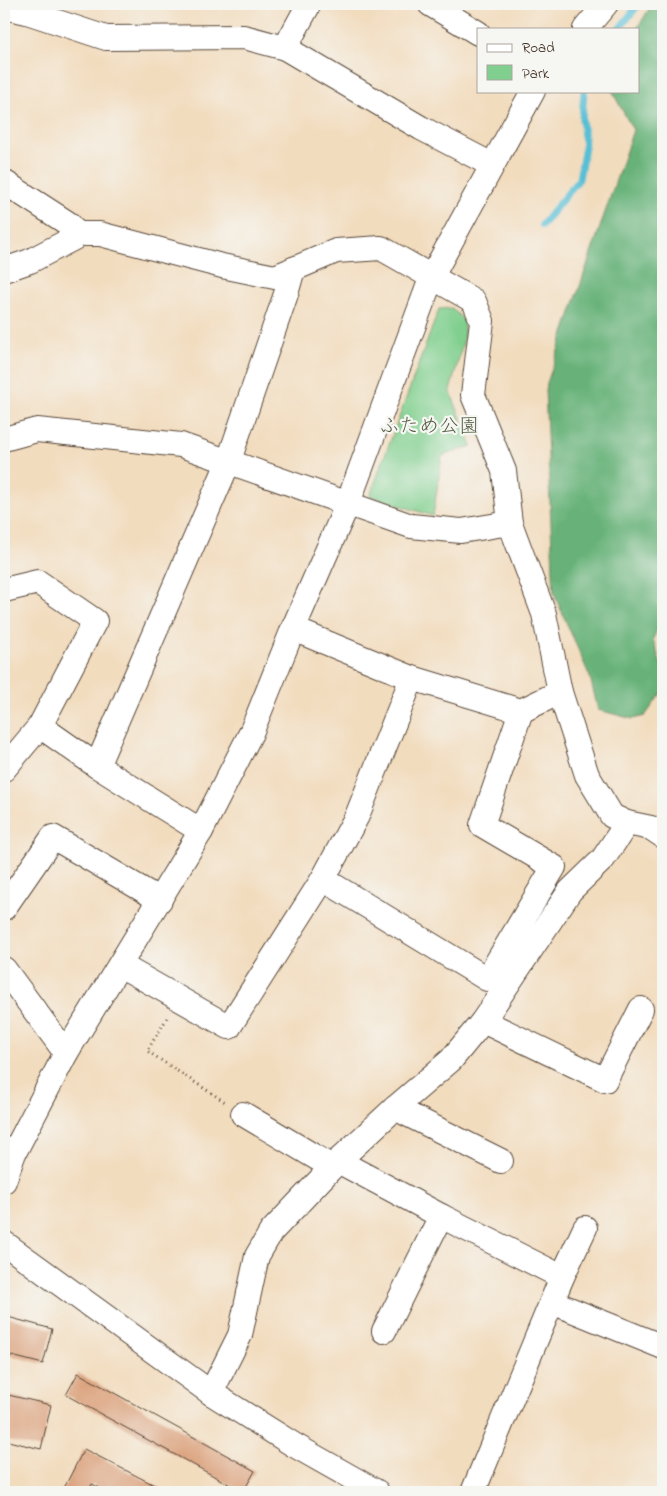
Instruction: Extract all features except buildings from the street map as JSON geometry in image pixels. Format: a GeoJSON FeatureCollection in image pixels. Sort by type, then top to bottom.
{"type":"FeatureCollection","features":[{"type":"Feature","properties":{"kind":"street"},"geometry":{"type":"LineString","coordinates":[[285,48],[309,4]]}},
{"type":"Feature","properties":{"kind":"street"},"geometry":{"type":"LineString","coordinates":[[430,4],[477,32]]}},
{"type":"Feature","properties":{"kind":"street"},"geometry":{"type":"LineString","coordinates":[[586,28],[606,4]]}},
{"type":"Feature","properties":{"kind":"street"},"geometry":{"type":"LineString","coordinates":[[4,7],[28,8],[106,38],[244,37],[285,48],[421,128],[492,165]]}},
{"type":"Feature","properties":{"kind":"street"},"geometry":{"type":"LineString","coordinates":[[4,1181],[14,1153],[66,1053],[201,831],[251,732],[348,503],[432,276],[532,92]]}},
{"type":"Feature","properties":{"kind":"street"},"geometry":{"type":"LineString","coordinates":[[4,182],[69,224],[77,234]]}},
{"type":"Feature","properties":{"kind":"street"},"geometry":{"type":"LineString","coordinates":[[4,270],[30,261],[68,241],[77,234],[100,234],[222,266],[275,277],[336,251],[381,248],[474,301],[482,321],[473,395],[504,471],[510,523],[544,614],[560,692],[587,776],[612,816],[627,823],[651,828],[663,836]]}},
{"type":"Feature","properties":{"kind":"street"},"geometry":{"type":"LineString","coordinates":[[97,766],[228,463],[293,269]]}},
{"type":"Feature","properties":{"kind":"street"},"geometry":{"type":"LineString","coordinates":[[4,439],[37,430],[181,445],[411,526],[461,531],[510,523]]}},
{"type":"Feature","properties":{"kind":"street"},"geometry":{"type":"LineString","coordinates":[[4,590],[38,582],[95,621],[40,726],[4,769]]}},
{"type":"Feature","properties":{"kind":"street"},"geometry":{"type":"LineString","coordinates":[[293,629],[412,678],[521,712]]}},
{"type":"Feature","properties":{"kind":"street"},"geometry":{"type":"LineString","coordinates":[[120,965],[229,1027],[323,879],[357,816],[412,678]]}},
{"type":"Feature","properties":{"kind":"street"},"geometry":{"type":"LineString","coordinates":[[323,879],[487,978],[554,867],[482,825],[521,712],[560,692]]}},
{"type":"Feature","properties":{"kind":"street"},"geometry":{"type":"LineString","coordinates":[[40,726],[97,766],[201,831]]}},
{"type":"Feature","properties":{"kind":"street"},"geometry":{"type":"LineString","coordinates":[[211,1393],[240,1334],[257,1256],[271,1232],[335,1164],[395,1108],[451,1060],[483,1022],[570,891],[603,859],[627,823]]}},
{"type":"Feature","properties":{"kind":"street"},"geometry":{"type":"LineString","coordinates":[[4,908],[53,837],[160,900]]}},
{"type":"Feature","properties":{"kind":"street"},"geometry":{"type":"LineString","coordinates":[[4,969],[66,1053]]}},
{"type":"Feature","properties":{"kind":"street"},"geometry":{"type":"LineString","coordinates":[[483,1022],[604,1080],[641,1010]]}},
{"type":"Feature","properties":{"kind":"street"},"geometry":{"type":"LineString","coordinates":[[395,1108],[501,1161]]}},
{"type":"Feature","properties":{"kind":"street"},"geometry":{"type":"LineString","coordinates":[[243,1114],[335,1164],[562,1276]]}},
{"type":"Feature","properties":{"kind":"street"},"geometry":{"type":"LineString","coordinates":[[384,1331],[441,1216]]}},
{"type":"Feature","properties":{"kind":"street"},"geometry":{"type":"LineString","coordinates":[[473,1492],[562,1276],[585,1228]]}},
{"type":"Feature","properties":{"kind":"street"},"geometry":{"type":"LineString","coordinates":[[4,1243],[211,1393],[294,1445],[377,1492]]}},
{"type":"Feature","properties":{"kind":"street"},"geometry":{"type":"LineString","coordinates":[[552,1302],[662,1345]]}},
{"type":"Feature","properties":{"kind":"path"},"geometry":{"type":"LineString","coordinates":[[179,998],[147,1051],[243,1114]]}},
{"type":"Feature","properties":{"kind":"green space"},"geometry":{"type":"Polygon","coordinates":[[[652,4],[663,4],[663,616],[653,639],[663,671],[663,691],[645,716],[633,719],[598,710],[590,677],[554,594],[545,389],[633,130],[613,92],[640,92],[640,28],[638,28],[652,4]]]}},
{"type":"Feature","properties":{"kind":"green space","name":"ふため公園"},"geometry":{"type":"Polygon","coordinates":[[[452,308],[464,321],[464,339],[450,391],[472,446],[442,456],[433,516],[370,496],[439,309],[452,308]]]}},
{"type":"Feature","properties":{"kind":"waterway"},"geometry":{"type":"LineString","coordinates":[[620,28],[639,4]]}},
{"type":"Feature","properties":{"kind":"waterway"},"geometry":{"type":"LineString","coordinates":[[542,225],[579,179],[585,147],[582,119],[584,92]]}}]}
